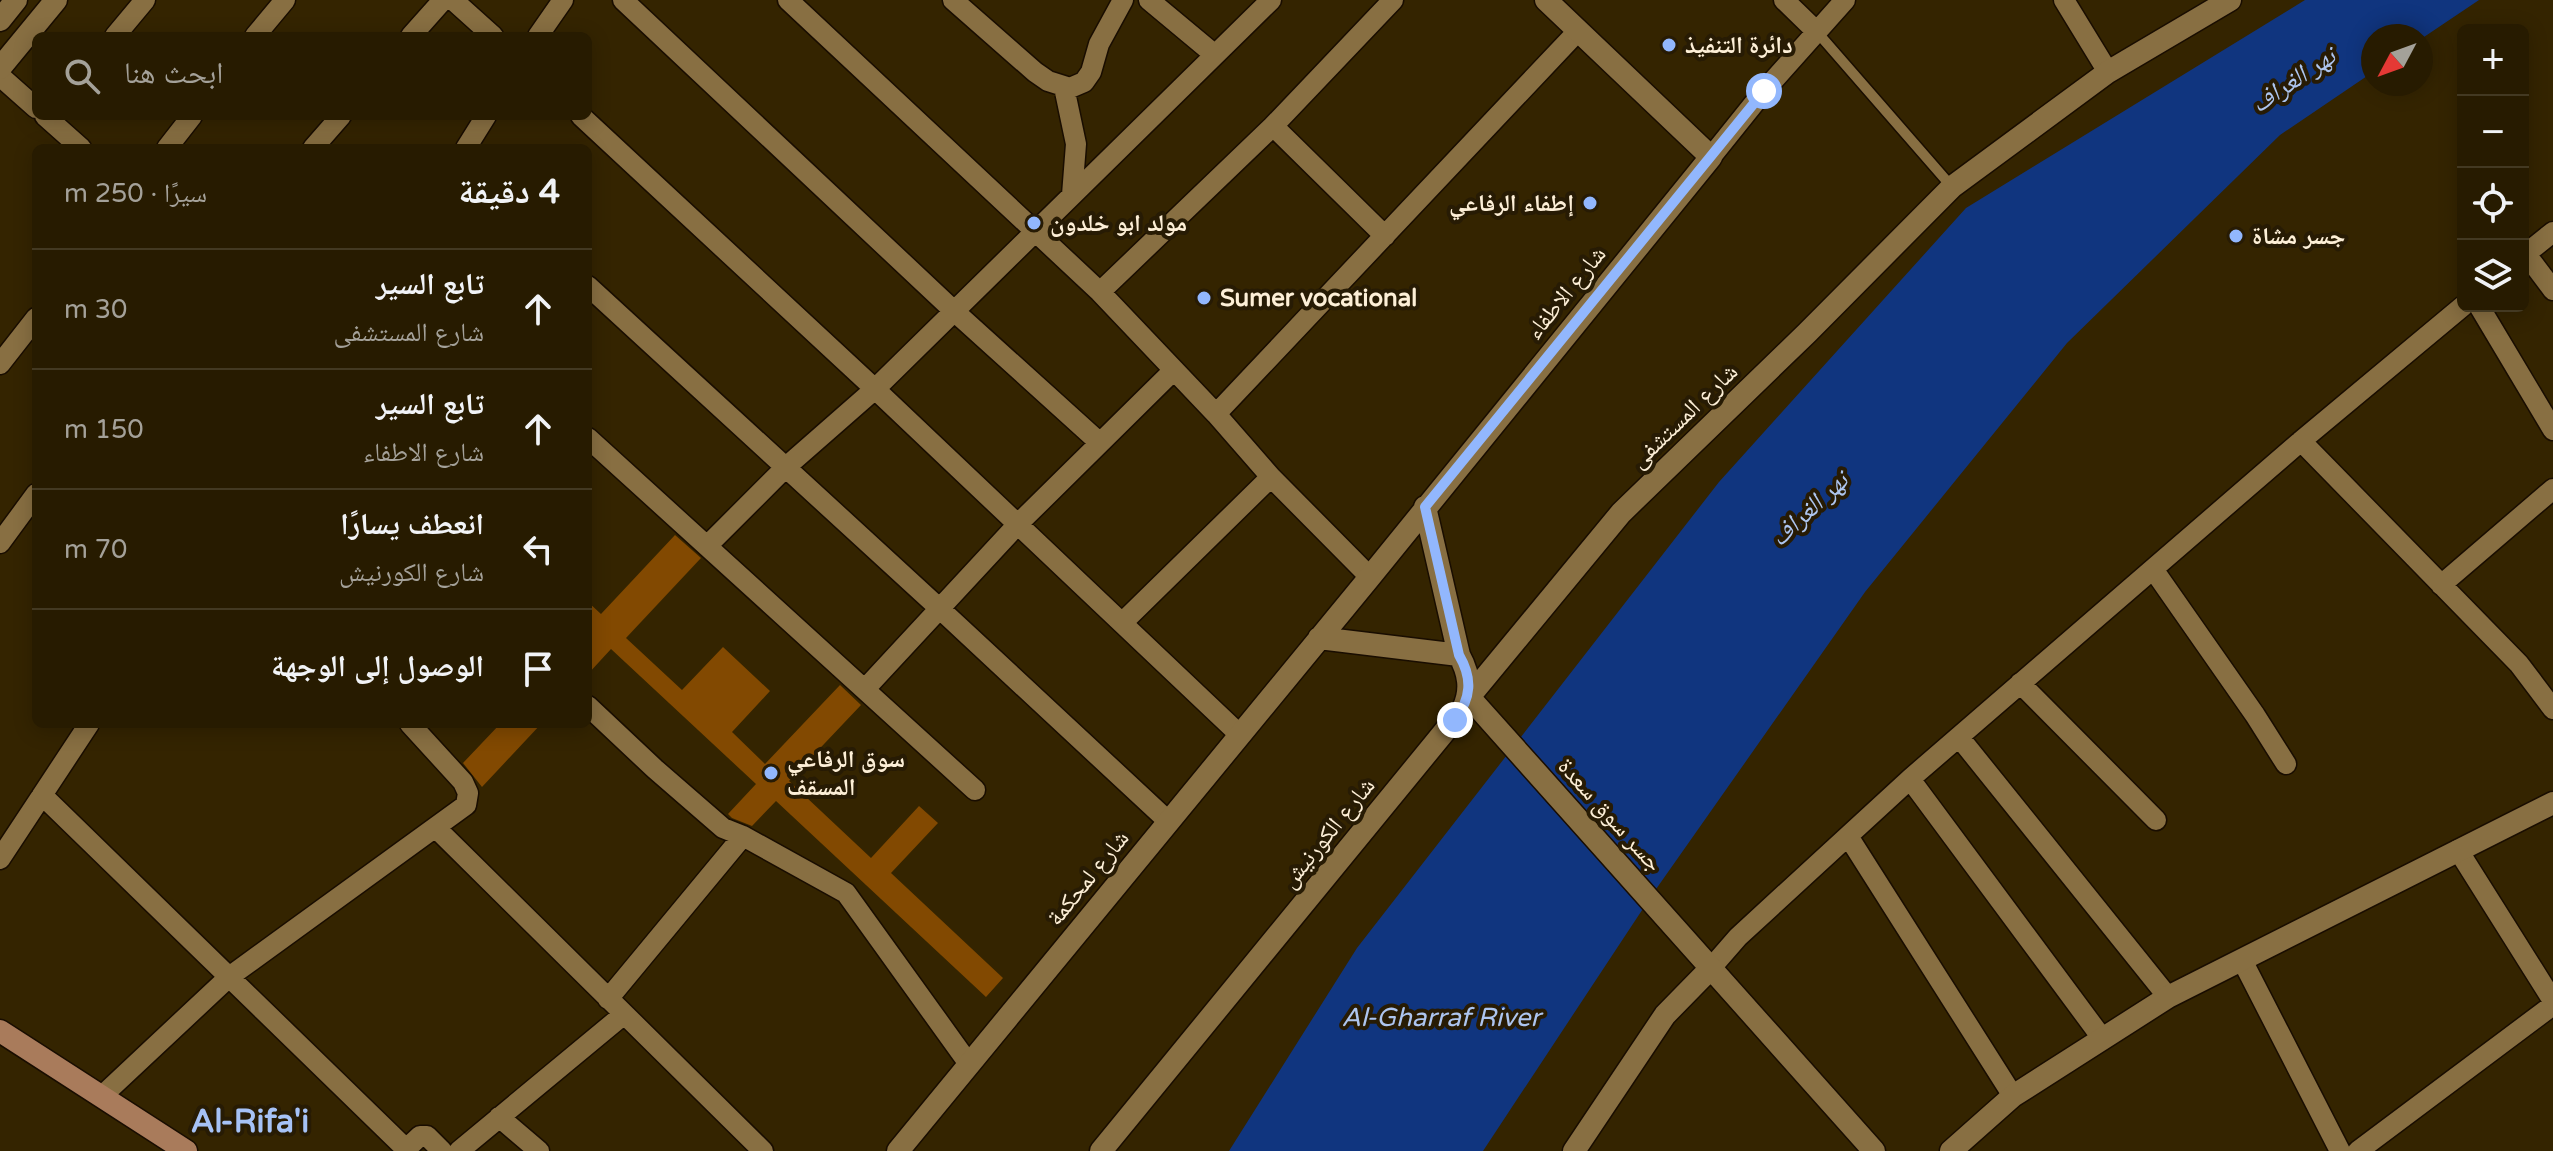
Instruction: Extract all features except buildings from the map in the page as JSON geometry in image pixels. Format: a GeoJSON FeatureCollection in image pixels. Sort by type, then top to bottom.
{"type":"FeatureCollection","features":[{"type":"Feature","properties":{"kind":"main road"},"geometry":{"type":"LineString","coordinates":[[0,1031],[186,1151]]}},
{"type":"Feature","properties":{"kind":"street"},"geometry":{"type":"LineString","coordinates":[[0,20],[16,0]]}},
{"type":"Feature","properties":{"kind":"street"},"geometry":{"type":"LineString","coordinates":[[0,68],[56,0]]}},
{"type":"Feature","properties":{"kind":"street"},"geometry":{"type":"LineString","coordinates":[[118,32],[145,0]]}},
{"type":"Feature","properties":{"kind":"street"},"geometry":{"type":"LineString","coordinates":[[258,32],[285,0]]}},
{"type":"Feature","properties":{"kind":"street"},"geometry":{"type":"LineString","coordinates":[[415,32],[443,0]]}},
{"type":"Feature","properties":{"kind":"street"},"geometry":{"type":"LineString","coordinates":[[453,0],[489,32]]}},
{"type":"Feature","properties":{"kind":"street"},"geometry":{"type":"LineString","coordinates":[[541,32],[563,0]]}},
{"type":"Feature","properties":{"kind":"street"},"geometry":{"type":"LineString","coordinates":[[623,0],[954,311],[1100,443]]}},
{"type":"Feature","properties":{"kind":"street"},"geometry":{"type":"LineString","coordinates":[[788,0],[1100,292],[1271,477],[1370,577]]}},
{"type":"Feature","properties":{"kind":"street"},"geometry":{"type":"LineString","coordinates":[[953,0],[1035,72],[1064,87],[1075,87],[1084,82],[1091,72],[1099,44],[1123,0]]}},
{"type":"Feature","properties":{"kind":"street"},"geometry":{"type":"LineString","coordinates":[[1149,0],[1215,55]]}},
{"type":"Feature","properties":{"kind":"street"},"geometry":{"type":"LineString","coordinates":[[707,546],[786,467],[875,389],[1271,0]]}},
{"type":"Feature","properties":{"kind":"street"},"geometry":{"type":"LineString","coordinates":[[1100,292],[1273,126],[1393,0]]}},
{"type":"Feature","properties":{"kind":"street"},"geometry":{"type":"LineString","coordinates":[[1546,0],[1711,157],[1764,91],[1845,0]]}},
{"type":"Feature","properties":{"kind":"street"},"geometry":{"type":"LineString","coordinates":[[1784,0],[1817,32]]}},
{"type":"Feature","properties":{"kind":"street"},"geometry":{"type":"LineString","coordinates":[[2064,0],[2108,72]]}},
{"type":"Feature","properties":{"kind":"street","name":"شارع المستشفى"},"geometry":{"type":"LineString","coordinates":[[1469,697],[1621,513],[1952,187],[2108,72],[2230,0]]}},
{"type":"Feature","properties":{"kind":"street"},"geometry":{"type":"LineString","coordinates":[[1216,414],[1578,31]]}},
{"type":"Feature","properties":{"kind":"street"},"geometry":{"type":"LineString","coordinates":[[0,76],[32,104]]}},
{"type":"Feature","properties":{"kind":"street"},"geometry":{"type":"LineString","coordinates":[[1064,87],[1076,144],[1072,195]]}},
{"type":"Feature","properties":{"kind":"street"},"geometry":{"type":"LineString","coordinates":[[50,120],[77,144]]}},
{"type":"Feature","properties":{"kind":"street"},"geometry":{"type":"LineString","coordinates":[[170,144],[189,120]]}},
{"type":"Feature","properties":{"kind":"street"},"geometry":{"type":"LineString","coordinates":[[316,144],[338,120]]}},
{"type":"Feature","properties":{"kind":"street"},"geometry":{"type":"LineString","coordinates":[[468,144],[484,120]]}},
{"type":"Feature","properties":{"kind":"street"},"geometry":{"type":"LineString","coordinates":[[585,120],[1239,734]]}},
{"type":"Feature","properties":{"kind":"street"},"geometry":{"type":"LineString","coordinates":[[1273,126],[1385,236]]}},
{"type":"Feature","properties":{"kind":"street","name":"شارع الاطفاء"},"geometry":{"type":"LineString","coordinates":[[1319,638],[1711,157]]}},
{"type":"Feature","properties":{"kind":"street"},"geometry":{"type":"LineString","coordinates":[[2529,252],[2553,232]]}},
{"type":"Feature","properties":{"kind":"street"},"geometry":{"type":"LineString","coordinates":[[2529,260],[2553,290]]}},
{"type":"Feature","properties":{"kind":"street"},"geometry":{"type":"LineString","coordinates":[[592,290],[1168,821]]}},
{"type":"Feature","properties":{"kind":"street"},"geometry":{"type":"LineString","coordinates":[[1574,1151],[1665,1015],[1738,937],[2020,683],[2457,311]]}},
{"type":"Feature","properties":{"kind":"street"},"geometry":{"type":"LineString","coordinates":[[2483,312],[2553,430]]}},
{"type":"Feature","properties":{"kind":"street"},"geometry":{"type":"LineString","coordinates":[[0,364],[32,323]]}},
{"type":"Feature","properties":{"kind":"street"},"geometry":{"type":"LineString","coordinates":[[865,689],[1018,524],[1174,370]]}},
{"type":"Feature","properties":{"kind":"street"},"geometry":{"type":"LineString","coordinates":[[2301,441],[2519,664],[2553,709]]}},
{"type":"Feature","properties":{"kind":"street"},"geometry":{"type":"LineString","coordinates":[[592,442],[975,790]]}},
{"type":"Feature","properties":{"kind":"street"},"geometry":{"type":"LineString","coordinates":[[1122,623],[1271,477]]}},
{"type":"Feature","properties":{"kind":"street"},"geometry":{"type":"LineString","coordinates":[[2441,585],[2553,489]]}},
{"type":"Feature","properties":{"kind":"street"},"geometry":{"type":"LineString","coordinates":[[0,543],[32,499]]}},
{"type":"Feature","properties":{"kind":"street"},"geometry":{"type":"LineString","coordinates":[[1425,507],[1459,655],[1469,677],[1469,697]]}},
{"type":"Feature","properties":{"kind":"street"},"geometry":{"type":"LineString","coordinates":[[2153,569],[2286,764]]}},
{"type":"Feature","properties":{"kind":"street"},"geometry":{"type":"LineString","coordinates":[[1319,638],[1459,655]]}},
{"type":"Feature","properties":{"kind":"street","name":"شارع لمحكمة"},"geometry":{"type":"LineString","coordinates":[[898,1151],[1319,638]]}},
{"type":"Feature","properties":{"kind":"street"},"geometry":{"type":"LineString","coordinates":[[2020,683],[2156,820]]}},
{"type":"Feature","properties":{"kind":"street","name":"جسر سوق سعدة"},"geometry":{"type":"LineString","coordinates":[[1469,697],[1874,1151]]}},
{"type":"Feature","properties":{"kind":"street","name":"شارع الكورنيش"},"geometry":{"type":"LineString","coordinates":[[1101,1151],[1455,720],[1469,697]]}},
{"type":"Feature","properties":{"kind":"street"},"geometry":{"type":"LineString","coordinates":[[592,710],[723,828],[846,893],[969,1064]]}},
{"type":"Feature","properties":{"kind":"street"},"geometry":{"type":"LineString","coordinates":[[0,859],[86,728]]}},
{"type":"Feature","properties":{"kind":"street"},"geometry":{"type":"LineString","coordinates":[[102,1096],[229,977],[466,805],[468,793],[463,782],[414,728]]}},
{"type":"Feature","properties":{"kind":"street"},"geometry":{"type":"LineString","coordinates":[[1959,737],[2168,997]]}},
{"type":"Feature","properties":{"kind":"street"},"geometry":{"type":"LineString","coordinates":[[1910,779],[2102,1038]]}},
{"type":"Feature","properties":{"kind":"street"},"geometry":{"type":"LineString","coordinates":[[42,795],[405,1150],[420,1136],[427,1136],[442,1151]]}},
{"type":"Feature","properties":{"kind":"street"},"geometry":{"type":"LineString","coordinates":[[1951,1151],[2013,1096],[2168,997],[2553,803]]}},
{"type":"Feature","properties":{"kind":"street"},"geometry":{"type":"LineString","coordinates":[[436,828],[763,1151]]}},
{"type":"Feature","properties":{"kind":"street"},"geometry":{"type":"LineString","coordinates":[[608,999],[743,836]]}},
{"type":"Feature","properties":{"kind":"street"},"geometry":{"type":"LineString","coordinates":[[1848,836],[2013,1096]]}},
{"type":"Feature","properties":{"kind":"street"},"geometry":{"type":"LineString","coordinates":[[2358,1151],[2553,1003],[2458,850]]}},
{"type":"Feature","properties":{"kind":"street"},"geometry":{"type":"LineString","coordinates":[[2242,960],[2340,1151]]}},
{"type":"Feature","properties":{"kind":"street"},"geometry":{"type":"LineString","coordinates":[[459,1151],[623,1015]]}},
{"type":"Feature","properties":{"kind":"street"},"geometry":{"type":"LineString","coordinates":[[499,1117],[539,1151]]}},
{"type":"Feature","properties":{"kind":"lane"},"geometry":{"type":"LineString","coordinates":[[1817,32],[1952,187]]}},
{"type":"Feature","properties":{"kind":"water","name":"Al-Gharraf River"},"geometry":{"type":"Polygon","coordinates":[[[2305,0],[2479,0],[2433,31],[2433,24],[2361,24],[2361,80],[2280,135],[2067,343],[1865,592],[1654,892],[1483,1151],[1229,1151],[1357,948],[1719,482],[1966,208],[2305,0]]]}},
{"type":"Feature","properties":{"kind":"place","name":"دائرة التنفيذ"},"geometry":{"type":"Point","coordinates":[1669,45]}},
{"type":"Feature","properties":{"kind":"place","name":"إطفاء الرفاعي"},"geometry":{"type":"Point","coordinates":[1590,203]}},
{"type":"Feature","properties":{"kind":"place","name":"مولد ابو خلدون"},"geometry":{"type":"Point","coordinates":[1034,223]}},
{"type":"Feature","properties":{"kind":"place","name":"جسر مشاة"},"geometry":{"type":"Point","coordinates":[2236,236]}},
{"type":"Feature","properties":{"kind":"place","name":"Sumer vocational"},"geometry":{"type":"Point","coordinates":[1204,298]}},
{"type":"Feature","properties":{"kind":"place","name":"سوق الرفاعي المسقف"},"geometry":{"type":"Point","coordinates":[771,773]}},
{"type":"Feature","properties":{"kind":"district","name":"Al-Rifa'i"},"geometry":{"type":"Point","coordinates":[250,1122]}},
{"type":"Feature","properties":{"kind":"route"},"geometry":{"type":"LineString","coordinates":[[1455,720],[1469,697],[1469,677],[1459,655],[1425,507],[1764,91]]}},
{"type":"Feature","properties":{"kind":"water label","name":"نهر الغراف"},"geometry":{"type":"Point","coordinates":[2293,80]}},
{"type":"Feature","properties":{"kind":"water label","name":"نهر الغراف"},"geometry":{"type":"Point","coordinates":[1809,509]}}]}
